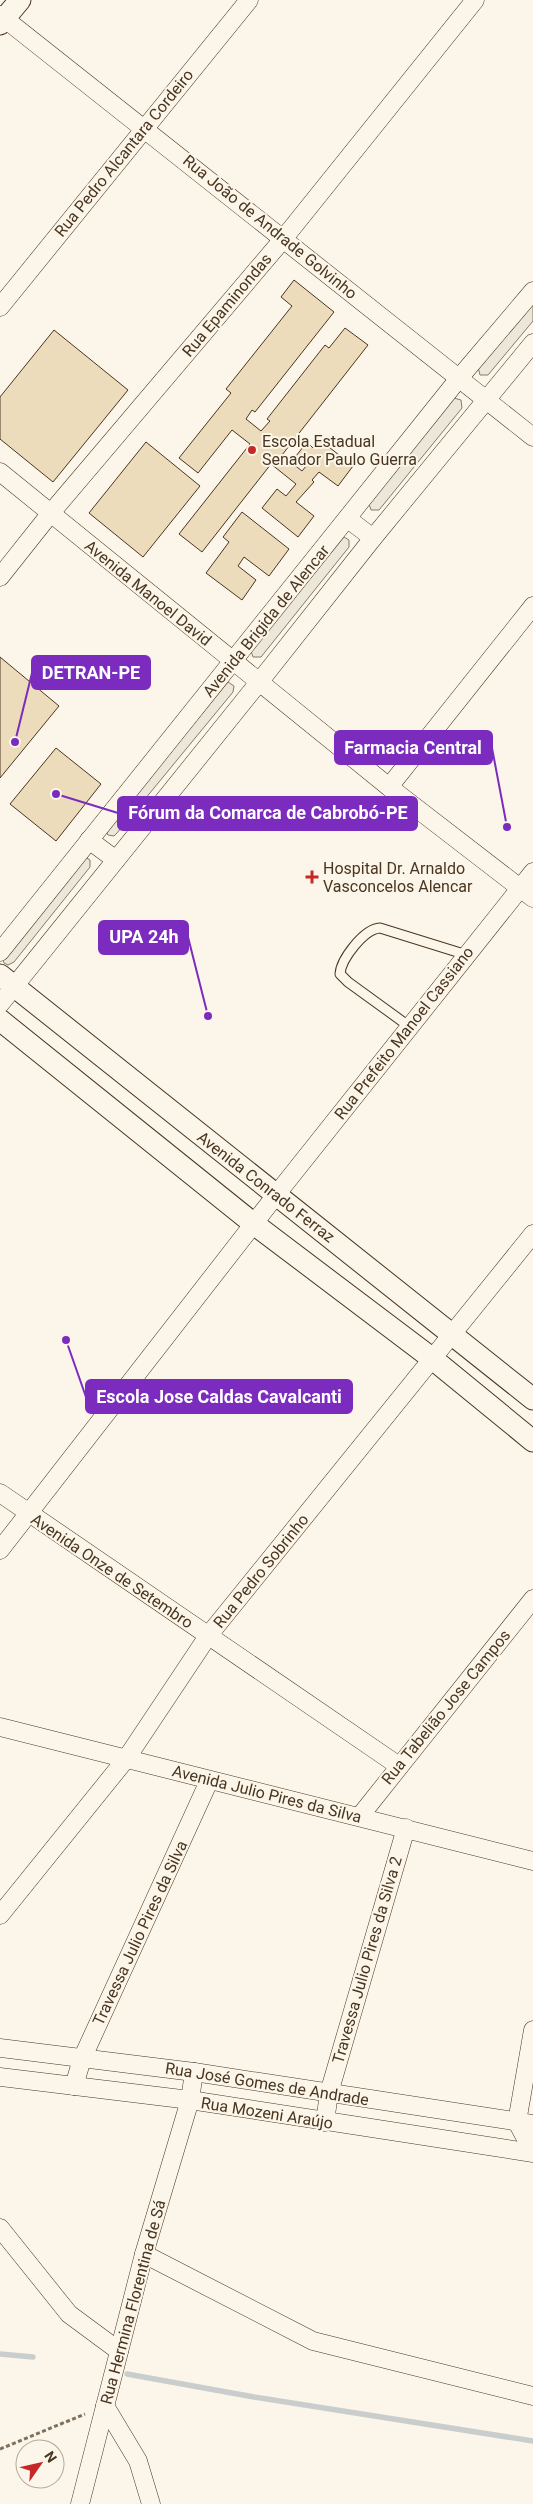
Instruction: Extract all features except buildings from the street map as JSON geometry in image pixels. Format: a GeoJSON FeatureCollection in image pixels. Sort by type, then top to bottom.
{"type":"FeatureCollection","features":[{"type":"Feature","properties":{"kind":"street"},"geometry":{"type":"LineString","coordinates":[[2,19],[20,0]]}},
{"type":"Feature","properties":{"kind":"street","name":"Rua Pedro Alcantara Cordeiro"},"geometry":{"type":"LineString","coordinates":[[0,308],[249,0]]}},
{"type":"Feature","properties":{"kind":"street","name":"Rua Epaminondas"},"geometry":{"type":"LineString","coordinates":[[0,576],[50,514],[284,238],[475,0]]}},
{"type":"Feature","properties":{"kind":"street","name":"Rua João de Andrade Golvinho"},"geometry":{"type":"LineString","coordinates":[[2,19],[145,127],[533,437]]}},
{"type":"Feature","properties":{"kind":"street","name":"Avenida Brigida de Alencar"},"geometry":{"type":"LineString","coordinates":[[0,952],[460,378],[533,291]]}},
{"type":"Feature","properties":{"kind":"street","name":"Avenida Brigida de Alencar"},"geometry":{"type":"LineString","coordinates":[[0,1004],[8,981],[116,860],[373,538],[533,343]]}},
{"type":"Feature","properties":{"kind":"street","name":"Avenida Manoel David"},"geometry":{"type":"LineString","coordinates":[[0,472],[389,786],[527,893]]}},
{"type":"Feature","properties":{"kind":"street"},"geometry":{"type":"LineString","coordinates":[[348,519],[373,538]]}},
{"type":"Feature","properties":{"kind":"street"},"geometry":{"type":"LineString","coordinates":[[389,786],[533,606]]}},
{"type":"Feature","properties":{"kind":"street"},"geometry":{"type":"LineString","coordinates":[[89,840],[116,860]]}},
{"type":"Feature","properties":{"kind":"street","name":"Rua Prefeito Manoel Cassiano"},"geometry":{"type":"LineString","coordinates":[[0,1550],[276,1195],[467,955],[527,893],[533,872]]}},
{"type":"Feature","properties":{"kind":"street","name":"Avenida Conrado Ferraz"},"geometry":{"type":"LineString","coordinates":[[8,981],[142,1090],[453,1334],[532,1399]]}},
{"type":"Feature","properties":{"kind":"street","name":"Avenida Conrado Ferraz"},"geometry":{"type":"LineString","coordinates":[[0,1020],[123,1116],[254,1224],[434,1360],[533,1441]]}},
{"type":"Feature","properties":{"kind":"street"},"geometry":{"type":"LineString","coordinates":[[123,1116],[142,1090]]}},
{"type":"Feature","properties":{"kind":"street","name":"Rua Pedro Sobrinho"},"geometry":{"type":"LineString","coordinates":[[0,1915],[126,1759],[208,1636],[434,1360],[533,1234]]}},
{"type":"Feature","properties":{"kind":"street"},"geometry":{"type":"LineString","coordinates":[[345,1293],[364,1264]]}},
{"type":"Feature","properties":{"kind":"street"},"geometry":{"type":"LineString","coordinates":[[514,1425],[532,1399]]}},
{"type":"Feature","properties":{"kind":"street","name":"Avenida Onze de Setembro"},"geometry":{"type":"LineString","coordinates":[[0,1493],[399,1766]]}},
{"type":"Feature","properties":{"kind":"street","name":"Rua Tabelião Jose Campos"},"geometry":{"type":"LineString","coordinates":[[360,1816],[533,1599]]}},
{"type":"Feature","properties":{"kind":"street","name":"Avenida Julio Pires da Silva"},"geometry":{"type":"LineString","coordinates":[[0,1727],[533,1861]]}},
{"type":"Feature","properties":{"kind":"street","name":"Travessa Julio Pires da Silva"},"geometry":{"type":"LineString","coordinates":[[74,2086],[82,2059],[209,1781]]}},
{"type":"Feature","properties":{"kind":"street","name":"Travessa Julio Pires da Silva 2"},"geometry":{"type":"LineString","coordinates":[[325,2122],[329,2093],[406,1828]]}},
{"type":"Feature","properties":{"kind":"street"},"geometry":{"type":"LineString","coordinates":[[533,2030],[525,2123],[533,2153]]}},
{"type":"Feature","properties":{"kind":"street","name":"Rua José Gomes de Andrade"},"geometry":{"type":"LineString","coordinates":[[0,2048],[194,2072],[525,2123]]}},
{"type":"Feature","properties":{"kind":"street","name":"Rua Hermina Florentina de Sá"},"geometry":{"type":"LineString","coordinates":[[80,2504],[144,2254],[190,2100],[194,2072]]}},
{"type":"Feature","properties":{"kind":"street","name":"Rua Mozeni Araújo"},"geometry":{"type":"LineString","coordinates":[[0,2077],[190,2100],[533,2153]]}},
{"type":"Feature","properties":{"kind":"street"},"geometry":{"type":"LineString","coordinates":[[0,2228],[69,2314],[119,2351]]}},
{"type":"Feature","properties":{"kind":"street"},"geometry":{"type":"LineString","coordinates":[[144,2254],[312,2341],[533,2396]]}},
{"type":"Feature","properties":{"kind":"street"},"geometry":{"type":"LineString","coordinates":[[105,2406],[138,2461],[151,2504]]}},
{"type":"Feature","properties":{"kind":"lane"},"geometry":{"type":"LineString","coordinates":[[410,1027],[348,982],[340,974],[341,964],[373,928],[380,928],[467,955]]}},
{"type":"Feature","properties":{"kind":"path"},"geometry":{"type":"LineString","coordinates":[[0,2449],[105,2406]]}},
{"type":"Feature","properties":{"kind":"shaded area"},"geometry":{"type":"Polygon","coordinates":[[[533,301],[533,321],[488,375],[480,375],[478,367],[533,301]]]}},
{"type":"Feature","properties":{"kind":"shaded area"},"geometry":{"type":"Polygon","coordinates":[[[454,398],[461,400],[462,408],[379,510],[371,510],[369,504],[454,398]]]}},
{"type":"Feature","properties":{"kind":"shaded area"},"geometry":{"type":"Polygon","coordinates":[[[344,537],[349,540],[349,547],[261,657],[253,657],[251,651],[344,537]]]}},
{"type":"Feature","properties":{"kind":"shaded area"},"geometry":{"type":"Polygon","coordinates":[[[228,682],[234,686],[233,692],[117,833],[114,836],[108,835],[106,831],[228,682]]]}},
{"type":"Feature","properties":{"kind":"shaded area"},"geometry":{"type":"Polygon","coordinates":[[[85,857],[90,860],[90,867],[14,962],[8,965],[4,963],[2,958],[85,857]]]}},
{"type":"Feature","properties":{"kind":"waterway"},"geometry":{"type":"LineString","coordinates":[[0,2354],[33,2357]]}},
{"type":"Feature","properties":{"kind":"waterway"},"geometry":{"type":"LineString","coordinates":[[127,2374],[254,2397],[533,2441]]}},
{"type":"Feature","properties":{"kind":"place","name":"Escola Estadual Senador Paulo Guerra"},"geometry":{"type":"Point","coordinates":[252,450]}},
{"type":"Feature","properties":{"kind":"place","name":"DETRAN-PE"},"geometry":{"type":"Point","coordinates":[15,742]}},
{"type":"Feature","properties":{"kind":"place","name":"Fórum da Comarca de Cabrobó-PE"},"geometry":{"type":"Point","coordinates":[56,794]}},
{"type":"Feature","properties":{"kind":"place","name":"Farmacia Central"},"geometry":{"type":"Point","coordinates":[507,827]}},
{"type":"Feature","properties":{"kind":"place","name":"Hospital Dr. Arnaldo Vasconcelos Alencar"},"geometry":{"type":"Point","coordinates":[312,877]}},
{"type":"Feature","properties":{"kind":"place","name":"UPA 24h"},"geometry":{"type":"Point","coordinates":[208,1016]}},
{"type":"Feature","properties":{"kind":"place","name":"Escola Jose Caldas Cavalcanti"},"geometry":{"type":"Point","coordinates":[66,1340]}}]}
